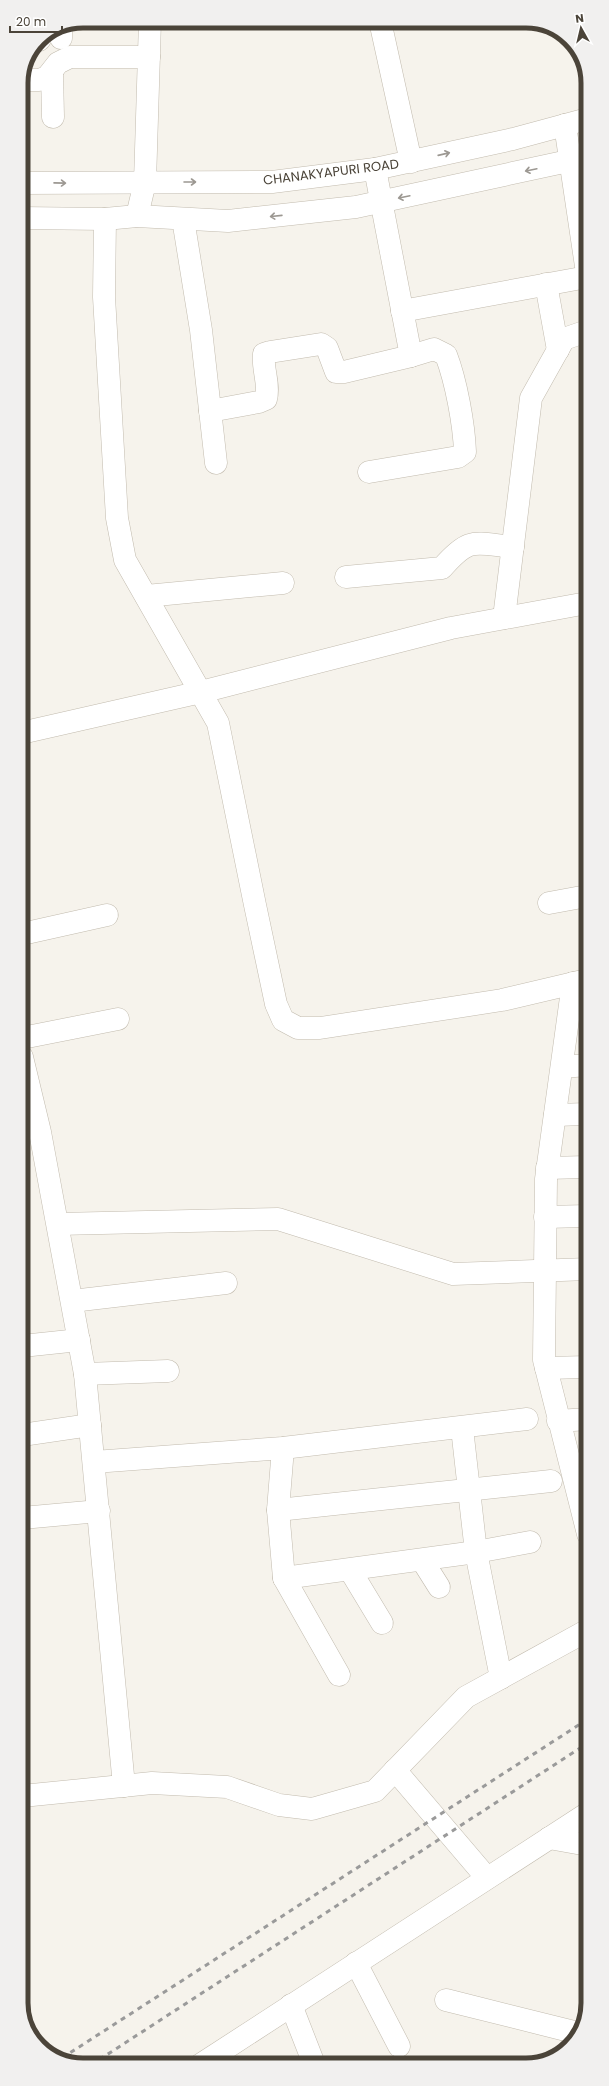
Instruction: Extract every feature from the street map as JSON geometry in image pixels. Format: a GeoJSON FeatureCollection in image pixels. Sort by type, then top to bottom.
{"type":"FeatureCollection","features":[{"type":"Feature","properties":{"kind":"street"},"geometry":{"type":"LineString","coordinates":[[137,216],[144,182],[150,28]]}},
{"type":"Feature","properties":{"kind":"street"},"geometry":{"type":"LineString","coordinates":[[382,28],[411,162]]}},
{"type":"Feature","properties":{"kind":"street"},"geometry":{"type":"LineString","coordinates":[[28,80],[39,80],[47,77],[52,73],[58,64],[70,57],[149,57]]}},
{"type":"Feature","properties":{"kind":"street"},"geometry":{"type":"LineString","coordinates":[[52,73],[53,117]]}},
{"type":"Feature","properties":{"kind":"street","name":"CHANAKYAPURI ROAD"},"geometry":{"type":"LineString","coordinates":[[28,183],[272,182],[374,169],[411,162],[581,121]]}},
{"type":"Feature","properties":{"kind":"street"},"geometry":{"type":"LineString","coordinates":[[565,125],[578,159],[581,197]]}},
{"type":"Feature","properties":{"kind":"street"},"geometry":{"type":"LineString","coordinates":[[28,218],[105,219],[137,216],[228,221],[356,207],[578,159]]}},
{"type":"Feature","properties":{"kind":"street"},"geometry":{"type":"LineString","coordinates":[[374,169],[411,356]]}},
{"type":"Feature","properties":{"kind":"street"},"geometry":{"type":"LineString","coordinates":[[105,219],[104,297],[117,518],[125,560],[218,723],[276,1004],[283,1020],[298,1028],[320,1028],[502,1000],[580,981],[562,1067],[547,1168],[544,1271],[544,1360],[558,1421],[579,1470],[581,1484]]}},
{"type":"Feature","properties":{"kind":"street"},"geometry":{"type":"LineString","coordinates":[[184,219],[201,330],[216,463]]}},
{"type":"Feature","properties":{"kind":"street"},"geometry":{"type":"LineString","coordinates":[[402,311],[581,278]]}},
{"type":"Feature","properties":{"kind":"street"},"geometry":{"type":"LineString","coordinates":[[546,284],[558,350]]}},
{"type":"Feature","properties":{"kind":"street"},"geometry":{"type":"LineString","coordinates":[[504,618],[531,398],[564,339],[581,333]]}},
{"type":"Feature","properties":{"kind":"street"},"geometry":{"type":"LineString","coordinates":[[210,411],[259,402],[266,399],[268,392],[263,362],[264,354],[270,352],[321,344],[327,348],[336,372],[344,372],[434,349],[446,355],[452,369],[465,452],[458,457],[369,472]]}},
{"type":"Feature","properties":{"kind":"street"},"geometry":{"type":"LineString","coordinates":[[346,577],[442,568],[461,548],[473,543],[513,547]]}},
{"type":"Feature","properties":{"kind":"street"},"geometry":{"type":"LineString","coordinates":[[146,596],[283,583]]}},
{"type":"Feature","properties":{"kind":"street"},"geometry":{"type":"LineString","coordinates":[[28,731],[201,692],[451,628],[581,604]]}},
{"type":"Feature","properties":{"kind":"street"},"geometry":{"type":"LineString","coordinates":[[549,903],[581,897]]}},
{"type":"Feature","properties":{"kind":"street"},"geometry":{"type":"LineString","coordinates":[[28,933],[107,915]]}},
{"type":"Feature","properties":{"kind":"street"},"geometry":{"type":"LineString","coordinates":[[28,1037],[118,1019]]}},
{"type":"Feature","properties":{"kind":"street"},"geometry":{"type":"LineString","coordinates":[[562,1067],[581,1065]]}},
{"type":"Feature","properties":{"kind":"street"},"geometry":{"type":"LineString","coordinates":[[28,1082],[40,1132],[58,1224],[85,1374],[124,1786]]}},
{"type":"Feature","properties":{"kind":"street"},"geometry":{"type":"LineString","coordinates":[[555,1114],[581,1114]]}},
{"type":"Feature","properties":{"kind":"street"},"geometry":{"type":"LineString","coordinates":[[547,1168],[581,1167]]}},
{"type":"Feature","properties":{"kind":"street"},"geometry":{"type":"LineString","coordinates":[[545,1217],[581,1216]]}},
{"type":"Feature","properties":{"kind":"street"},"geometry":{"type":"LineString","coordinates":[[58,1224],[278,1219],[453,1274],[581,1269]]}},
{"type":"Feature","properties":{"kind":"street"},"geometry":{"type":"LineString","coordinates":[[72,1301],[226,1283]]}},
{"type":"Feature","properties":{"kind":"street"},"geometry":{"type":"LineString","coordinates":[[28,1345],[79,1340]]}},
{"type":"Feature","properties":{"kind":"street"},"geometry":{"type":"LineString","coordinates":[[546,1368],[581,1367]]}},
{"type":"Feature","properties":{"kind":"street"},"geometry":{"type":"LineString","coordinates":[[85,1374],[168,1372]]}},
{"type":"Feature","properties":{"kind":"street"},"geometry":{"type":"LineString","coordinates":[[94,1462],[283,1448],[462,1428],[527,1419]]}},
{"type":"Feature","properties":{"kind":"street"},"geometry":{"type":"LineString","coordinates":[[558,1421],[581,1419]]}},
{"type":"Feature","properties":{"kind":"street"},"geometry":{"type":"LineString","coordinates":[[28,1434],[90,1425]]}},
{"type":"Feature","properties":{"kind":"street"},"geometry":{"type":"LineString","coordinates":[[462,1428],[476,1552],[501,1678]]}},
{"type":"Feature","properties":{"kind":"street"},"geometry":{"type":"LineString","coordinates":[[283,1448],[278,1510],[284,1578],[339,1675]]}},
{"type":"Feature","properties":{"kind":"street"},"geometry":{"type":"LineString","coordinates":[[278,1510],[551,1480]]}},
{"type":"Feature","properties":{"kind":"street"},"geometry":{"type":"LineString","coordinates":[[28,1517],[99,1511]]}},
{"type":"Feature","properties":{"kind":"street"},"geometry":{"type":"LineString","coordinates":[[284,1578],[422,1560],[530,1542]]}},
{"type":"Feature","properties":{"kind":"street"},"geometry":{"type":"LineString","coordinates":[[422,1560],[439,1587]]}},
{"type":"Feature","properties":{"kind":"street"},"geometry":{"type":"LineString","coordinates":[[350,1570],[382,1623]]}},
{"type":"Feature","properties":{"kind":"street"},"geometry":{"type":"LineString","coordinates":[[28,1795],[152,1783],[227,1786],[279,1805],[312,1809],[375,1791],[466,1697],[581,1634]]}},
{"type":"Feature","properties":{"kind":"street"},"geometry":{"type":"LineString","coordinates":[[395,1770],[487,1878]]}},
{"type":"Feature","properties":{"kind":"street"},"geometry":{"type":"LineString","coordinates":[[211,2058],[581,1818]]}},
{"type":"Feature","properties":{"kind":"street"},"geometry":{"type":"LineString","coordinates":[[549,1838],[581,1844]]}},
{"type":"Feature","properties":{"kind":"street"},"geometry":{"type":"LineString","coordinates":[[356,1963],[399,2046]]}},
{"type":"Feature","properties":{"kind":"street"},"geometry":{"type":"LineString","coordinates":[[446,2000],[573,2032]]}},
{"type":"Feature","properties":{"kind":"street"},"geometry":{"type":"LineString","coordinates":[[291,2006],[312,2058]]}},
{"type":"Feature","properties":{"kind":"railway"},"geometry":{"type":"LineString","coordinates":[[66,2055],[581,1724]]}},
{"type":"Feature","properties":{"kind":"railway"},"geometry":{"type":"LineString","coordinates":[[102,2058],[581,1748]]}}]}
